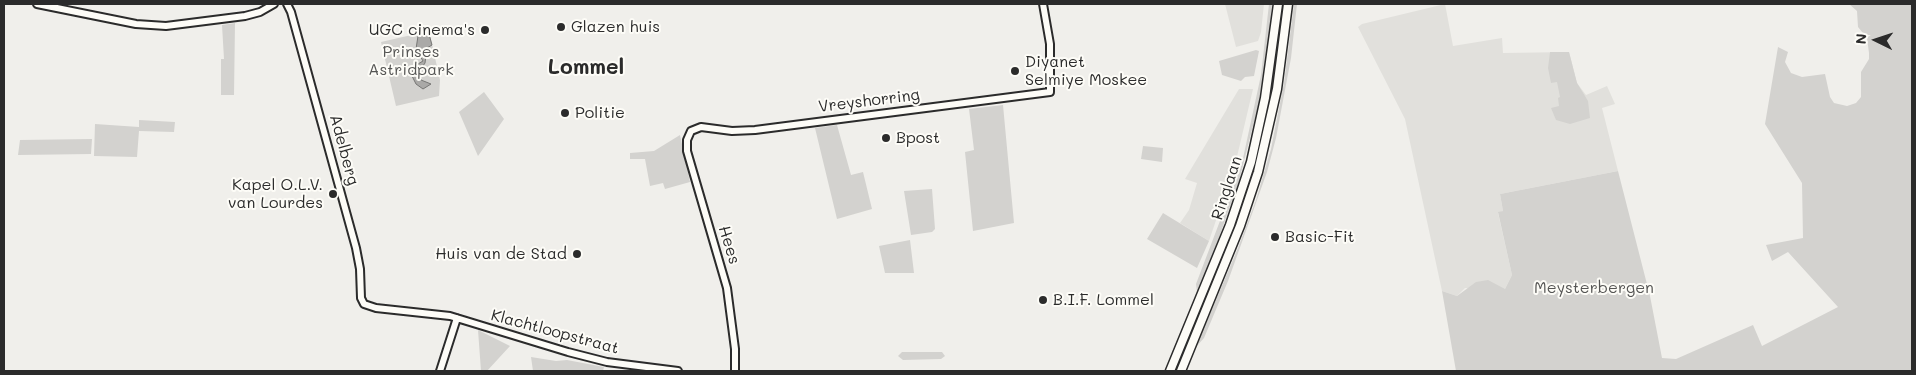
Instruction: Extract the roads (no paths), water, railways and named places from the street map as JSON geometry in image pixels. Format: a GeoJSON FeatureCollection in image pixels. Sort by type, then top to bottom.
{"type":"FeatureCollection","features":[{"type":"Feature","properties":{"kind":"highway","name":"Ringlaan"},"geometry":{"type":"LineString","coordinates":[[1170,371],[1230,225],[1250,162],[1265,98],[1278,4]]}},
{"type":"Feature","properties":{"kind":"highway","name":"Ringlaan"},"geometry":{"type":"LineString","coordinates":[[1181,371],[1237,235],[1258,172],[1277,89],[1288,4]]}},
{"type":"Feature","properties":{"kind":"main road"},"geometry":{"type":"LineString","coordinates":[[37,4],[136,24],[166,26],[245,16],[260,12],[274,4]]}},
{"type":"Feature","properties":{"kind":"main road","name":"Adelberg"},"geometry":{"type":"LineString","coordinates":[[287,4],[291,12],[356,248],[360,269],[361,298],[366,305]]}},
{"type":"Feature","properties":{"kind":"main road","name":"Vreyshorring"},"geometry":{"type":"LineString","coordinates":[[691,131],[701,127],[737,131],[772,128],[1050,92],[1050,44],[1043,4]]}},
{"type":"Feature","properties":{"kind":"main road","name":"Hees"},"geometry":{"type":"LineString","coordinates":[[691,131],[687,140],[687,151],[727,288],[735,349],[734,371]]}},
{"type":"Feature","properties":{"kind":"main road","name":"Klachtloopstraat"},"geometry":{"type":"LineString","coordinates":[[366,305],[457,318],[575,354],[623,364],[678,371]]}},
{"type":"Feature","properties":{"kind":"main road"},"geometry":{"type":"LineString","coordinates":[[440,371],[457,318]]}},
{"type":"Feature","properties":{"kind":"place","name":"Glazen huis"},"geometry":{"type":"Point","coordinates":[561,27]}},
{"type":"Feature","properties":{"kind":"place","name":"UGC cinema's"},"geometry":{"type":"Point","coordinates":[485,30]}},
{"type":"Feature","properties":{"kind":"place","name":"Diyanet Selmiye Moskee"},"geometry":{"type":"Point","coordinates":[1015,71]}},
{"type":"Feature","properties":{"kind":"place","name":"Politie"},"geometry":{"type":"Point","coordinates":[565,113]}},
{"type":"Feature","properties":{"kind":"place","name":"Bpost"},"geometry":{"type":"Point","coordinates":[886,138]}},
{"type":"Feature","properties":{"kind":"place","name":"Kapel O.L.V. van Lourdes"},"geometry":{"type":"Point","coordinates":[333,194]}},
{"type":"Feature","properties":{"kind":"place","name":"Basic-Fit"},"geometry":{"type":"Point","coordinates":[1275,237]}},
{"type":"Feature","properties":{"kind":"place","name":"Huis van de Stad"},"geometry":{"type":"Point","coordinates":[577,254]}},
{"type":"Feature","properties":{"kind":"place","name":"B.I.F. Lommel"},"geometry":{"type":"Point","coordinates":[1043,300]}},
{"type":"Feature","properties":{"kind":"district","name":"Lommel"},"geometry":{"type":"Point","coordinates":[586,68]}},
{"type":"Feature","properties":{"kind":"park label","name":"Prinses Astridpark"},"geometry":{"type":"Point","coordinates":[411,61]}},
{"type":"Feature","properties":{"kind":"park label","name":"Meysterbergen"},"geometry":{"type":"Point","coordinates":[1594,288]}}]}
